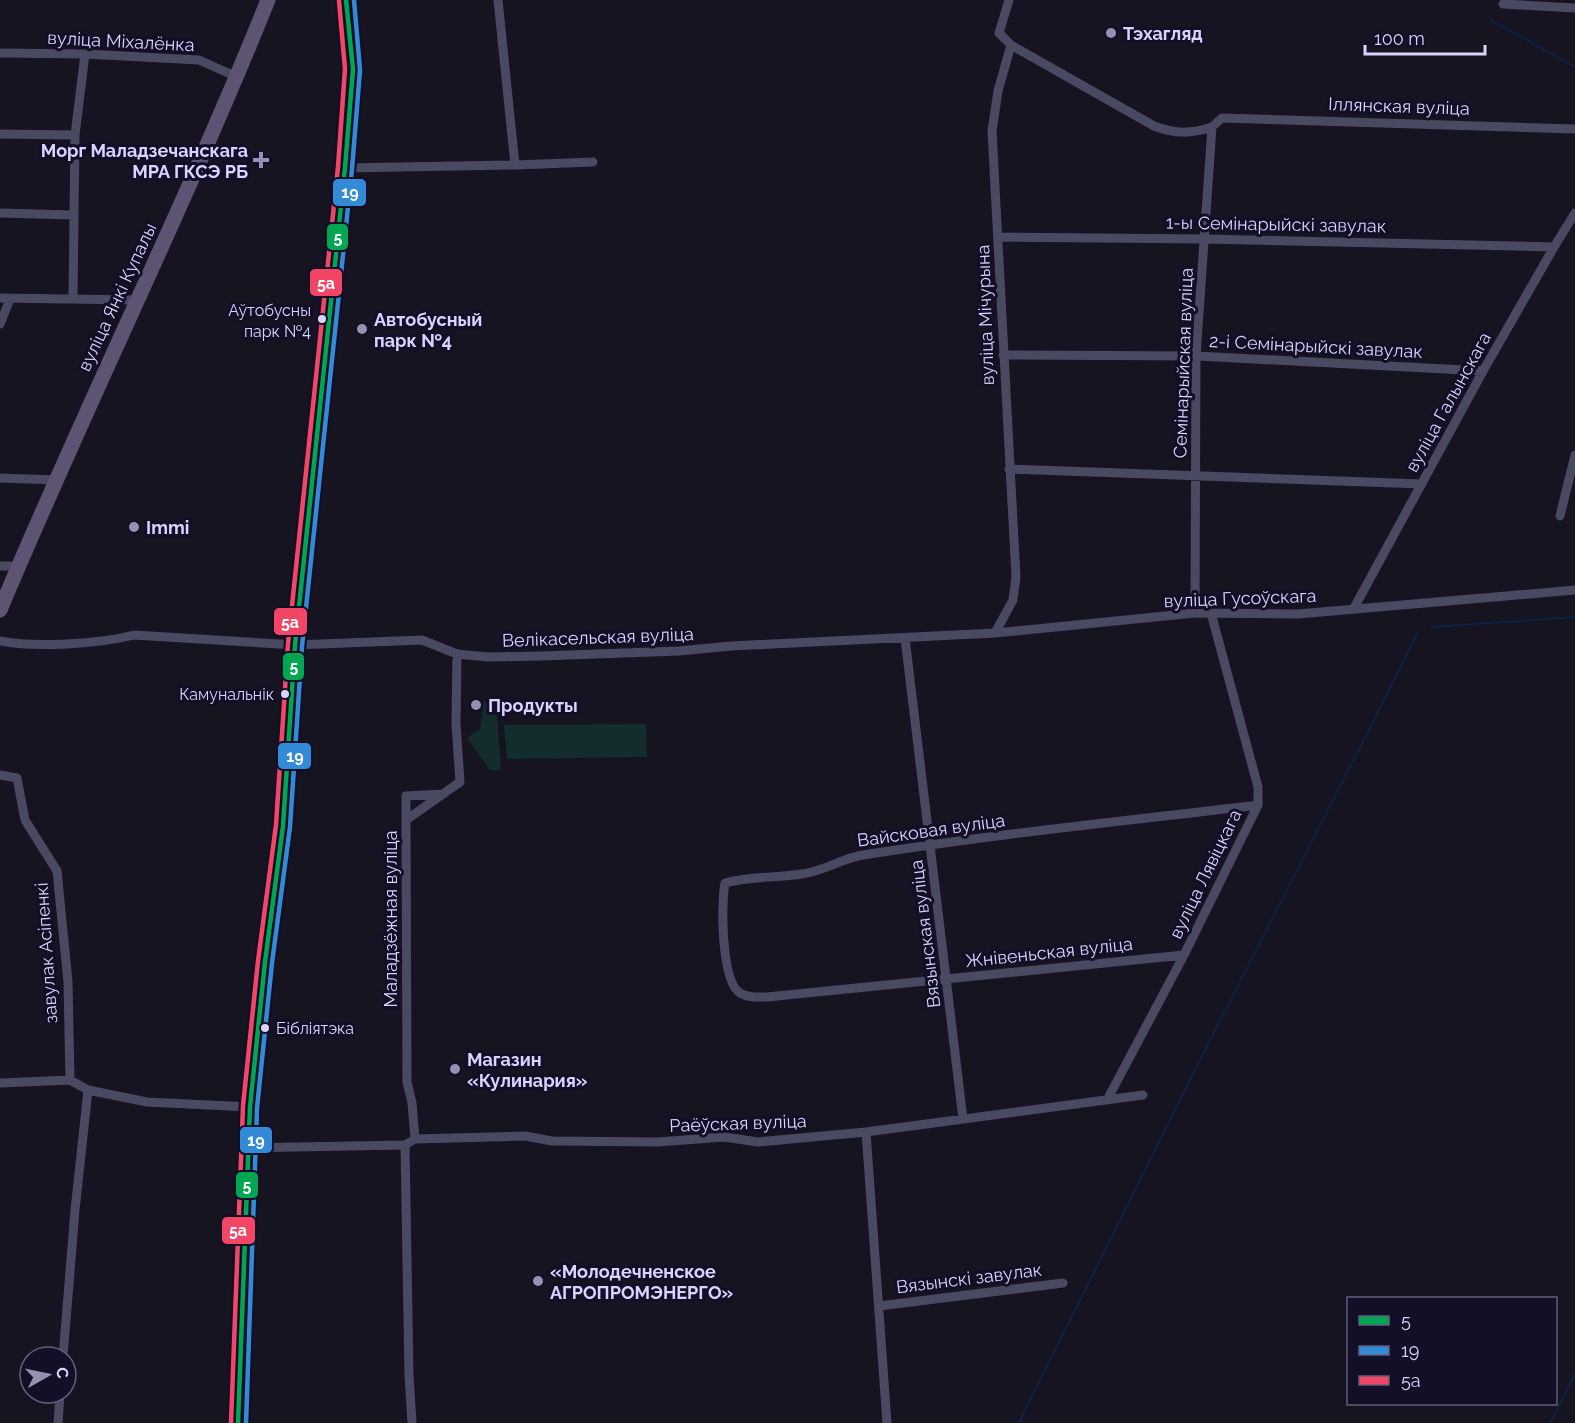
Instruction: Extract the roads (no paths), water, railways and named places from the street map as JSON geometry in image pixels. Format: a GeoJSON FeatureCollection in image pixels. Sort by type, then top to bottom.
{"type":"FeatureCollection","features":[{"type":"Feature","properties":{"kind":"main road","name":"вуліца Янкі Купалы"},"geometry":{"type":"LineString","coordinates":[[0,610],[136,300],[188,189],[268,0]]}},
{"type":"Feature","properties":{"kind":"street"},"geometry":{"type":"LineString","coordinates":[[238,1423],[250,1107],[265,962],[283,826],[295,645],[345,168],[353,69],[346,0]]}},
{"type":"Feature","properties":{"kind":"street"},"geometry":{"type":"LineString","coordinates":[[498,0],[515,165]]}},
{"type":"Feature","properties":{"kind":"street"},"geometry":{"type":"LineString","coordinates":[[1009,0],[999,33],[1011,45],[1154,126],[1180,134],[1198,132],[1212,127]]}},
{"type":"Feature","properties":{"kind":"street"},"geometry":{"type":"LineString","coordinates":[[1503,4],[1575,9]]}},
{"type":"Feature","properties":{"kind":"street","name":"вуліца Мічурына"},"geometry":{"type":"LineString","coordinates":[[995,633],[1013,600],[1016,578],[992,131],[998,91],[1011,45]]}},
{"type":"Feature","properties":{"kind":"street","name":"вуліца Міхалёнка"},"geometry":{"type":"LineString","coordinates":[[0,53],[85,54],[199,60],[237,77]]}},
{"type":"Feature","properties":{"kind":"street"},"geometry":{"type":"LineString","coordinates":[[73,298],[75,135],[85,54]]}},
{"type":"Feature","properties":{"kind":"street","name":"Іллянская вуліца"},"geometry":{"type":"LineString","coordinates":[[1212,127],[1222,118],[1575,129]]}},
{"type":"Feature","properties":{"kind":"street","name":"Семінарыйская вуліца"},"geometry":{"type":"LineString","coordinates":[[1195,613],[1196,356],[1212,127]]}},
{"type":"Feature","properties":{"kind":"street"},"geometry":{"type":"LineString","coordinates":[[0,134],[75,135]]}},
{"type":"Feature","properties":{"kind":"street"},"geometry":{"type":"LineString","coordinates":[[345,168],[593,162]]}},
{"type":"Feature","properties":{"kind":"street"},"geometry":{"type":"LineString","coordinates":[[0,213],[73,215]]}},
{"type":"Feature","properties":{"kind":"street","name":"вуліца Галынскага"},"geometry":{"type":"LineString","coordinates":[[1354,608],[1483,371],[1575,213]]}},
{"type":"Feature","properties":{"kind":"street","name":"1-ы Семінарыйскі завулак"},"geometry":{"type":"LineString","coordinates":[[999,237],[1554,247]]}},
{"type":"Feature","properties":{"kind":"street"},"geometry":{"type":"LineString","coordinates":[[0,324],[5,299],[136,300]]}},
{"type":"Feature","properties":{"kind":"street","name":"2-і Семінарыйскі завулак"},"geometry":{"type":"LineString","coordinates":[[1003,355],[1196,356],[1483,371]]}},
{"type":"Feature","properties":{"kind":"street"},"geometry":{"type":"LineString","coordinates":[[1560,516],[1575,455]]}},
{"type":"Feature","properties":{"kind":"street"},"geometry":{"type":"LineString","coordinates":[[1009,469],[1422,484]]}},
{"type":"Feature","properties":{"kind":"street"},"geometry":{"type":"LineString","coordinates":[[0,478],[56,480]]}},
{"type":"Feature","properties":{"kind":"street"},"geometry":{"type":"LineString","coordinates":[[0,566],[19,566]]}},
{"type":"Feature","properties":{"kind":"street","name":"вуліца Гусоўскага"},"geometry":{"type":"LineString","coordinates":[[905,638],[995,633],[1195,613],[1298,614],[1575,590]]}},
{"type":"Feature","properties":{"kind":"street","name":"вуліца Лявіцкага"},"geometry":{"type":"LineString","coordinates":[[1107,1100],[1184,955],[1257,805],[1258,787],[1211,613]]}},
{"type":"Feature","properties":{"kind":"street"},"geometry":{"type":"LineString","coordinates":[[0,640],[15,644],[110,641],[134,635],[295,645]]}},
{"type":"Feature","properties":{"kind":"street","name":"Велікасельская вуліца"},"geometry":{"type":"LineString","coordinates":[[295,645],[422,640],[457,654],[488,657],[679,651],[731,646],[905,638]]}},
{"type":"Feature","properties":{"kind":"street","name":"Вязынская вуліца"},"geometry":{"type":"LineString","coordinates":[[905,638],[963,1119]]}},
{"type":"Feature","properties":{"kind":"street","name":"Маладзёжная вуліца"},"geometry":{"type":"LineString","coordinates":[[415,1139],[412,1103],[407,1082],[406,820],[460,782],[456,724],[457,654]]}},
{"type":"Feature","properties":{"kind":"street","name":"завулак Асіпенкі"},"geometry":{"type":"LineString","coordinates":[[0,775],[17,778],[25,820],[57,871],[68,982],[70,1080]]}},
{"type":"Feature","properties":{"kind":"street"},"geometry":{"type":"LineString","coordinates":[[406,820],[406,796],[443,794]]}},
{"type":"Feature","properties":{"kind":"street","name":"Вайсковая вуліца"},"geometry":{"type":"LineString","coordinates":[[739,992],[731,984],[727,964],[722,897],[725,883],[744,878],[802,874],[827,868],[859,855],[931,844],[1257,805]]}},
{"type":"Feature","properties":{"kind":"street","name":"Жнівеньская вуліца"},"geometry":{"type":"LineString","coordinates":[[739,992],[751,997],[767,998],[1184,955]]}},
{"type":"Feature","properties":{"kind":"street"},"geometry":{"type":"LineString","coordinates":[[0,1083],[70,1080],[88,1089],[147,1102],[250,1107]]}},
{"type":"Feature","properties":{"kind":"street"},"geometry":{"type":"LineString","coordinates":[[64,1345],[88,1089]]}},
{"type":"Feature","properties":{"kind":"street","name":"Раёўская вуліца"},"geometry":{"type":"LineString","coordinates":[[405,1145],[415,1139],[525,1136],[552,1141],[658,1142],[724,1137],[758,1142],[866,1132],[1143,1095]]}},
{"type":"Feature","properties":{"kind":"street"},"geometry":{"type":"LineString","coordinates":[[866,1132],[887,1423]]}},
{"type":"Feature","properties":{"kind":"street"},"geometry":{"type":"LineString","coordinates":[[247,1148],[405,1145],[412,1423]]}},
{"type":"Feature","properties":{"kind":"street","name":"Вязынскі завулак"},"geometry":{"type":"LineString","coordinates":[[879,1306],[1063,1283]]}},
{"type":"Feature","properties":{"kind":"street"},"geometry":{"type":"LineString","coordinates":[[58,1423],[59,1405]]}},
{"type":"Feature","properties":{"kind":"waterway"},"geometry":{"type":"LineString","coordinates":[[1491,20],[1575,67]]}},
{"type":"Feature","properties":{"kind":"waterway"},"geometry":{"type":"LineString","coordinates":[[1432,627],[1575,617]]}},
{"type":"Feature","properties":{"kind":"waterway"},"geometry":{"type":"LineString","coordinates":[[1019,1423],[1187,1086],[1418,633]]}},
{"type":"Feature","properties":{"kind":"waterway"},"geometry":{"type":"LineString","coordinates":[[1550,1423],[1575,1374]]}},
{"type":"Feature","properties":{"kind":"place","name":"Тэхагляд"},"geometry":{"type":"Point","coordinates":[1111,33]}},
{"type":"Feature","properties":{"kind":"place","name":"Морг Маладзечанскага МРА ГКСЭ РБ"},"geometry":{"type":"Point","coordinates":[261,160]}},
{"type":"Feature","properties":{"kind":"place","name":"Аўтобусны парк №4"},"geometry":{"type":"Point","coordinates":[322,319]}},
{"type":"Feature","properties":{"kind":"place","name":"Автобусный парк №4"},"geometry":{"type":"Point","coordinates":[362,329]}},
{"type":"Feature","properties":{"kind":"place","name":"Immi"},"geometry":{"type":"Point","coordinates":[134,527]}},
{"type":"Feature","properties":{"kind":"place","name":"Камунальнік"},"geometry":{"type":"Point","coordinates":[285,694]}},
{"type":"Feature","properties":{"kind":"place","name":"Продукты"},"geometry":{"type":"Point","coordinates":[476,705]}},
{"type":"Feature","properties":{"kind":"place","name":"Бібліятэка"},"geometry":{"type":"Point","coordinates":[265,1028]}},
{"type":"Feature","properties":{"kind":"place","name":"Магазин «Кулинария»"},"geometry":{"type":"Point","coordinates":[455,1069]}},
{"type":"Feature","properties":{"kind":"place","name":"«Молодечненское АГРОПРОМЭНЕРГО»"},"geometry":{"type":"Point","coordinates":[538,1281]}}]}
